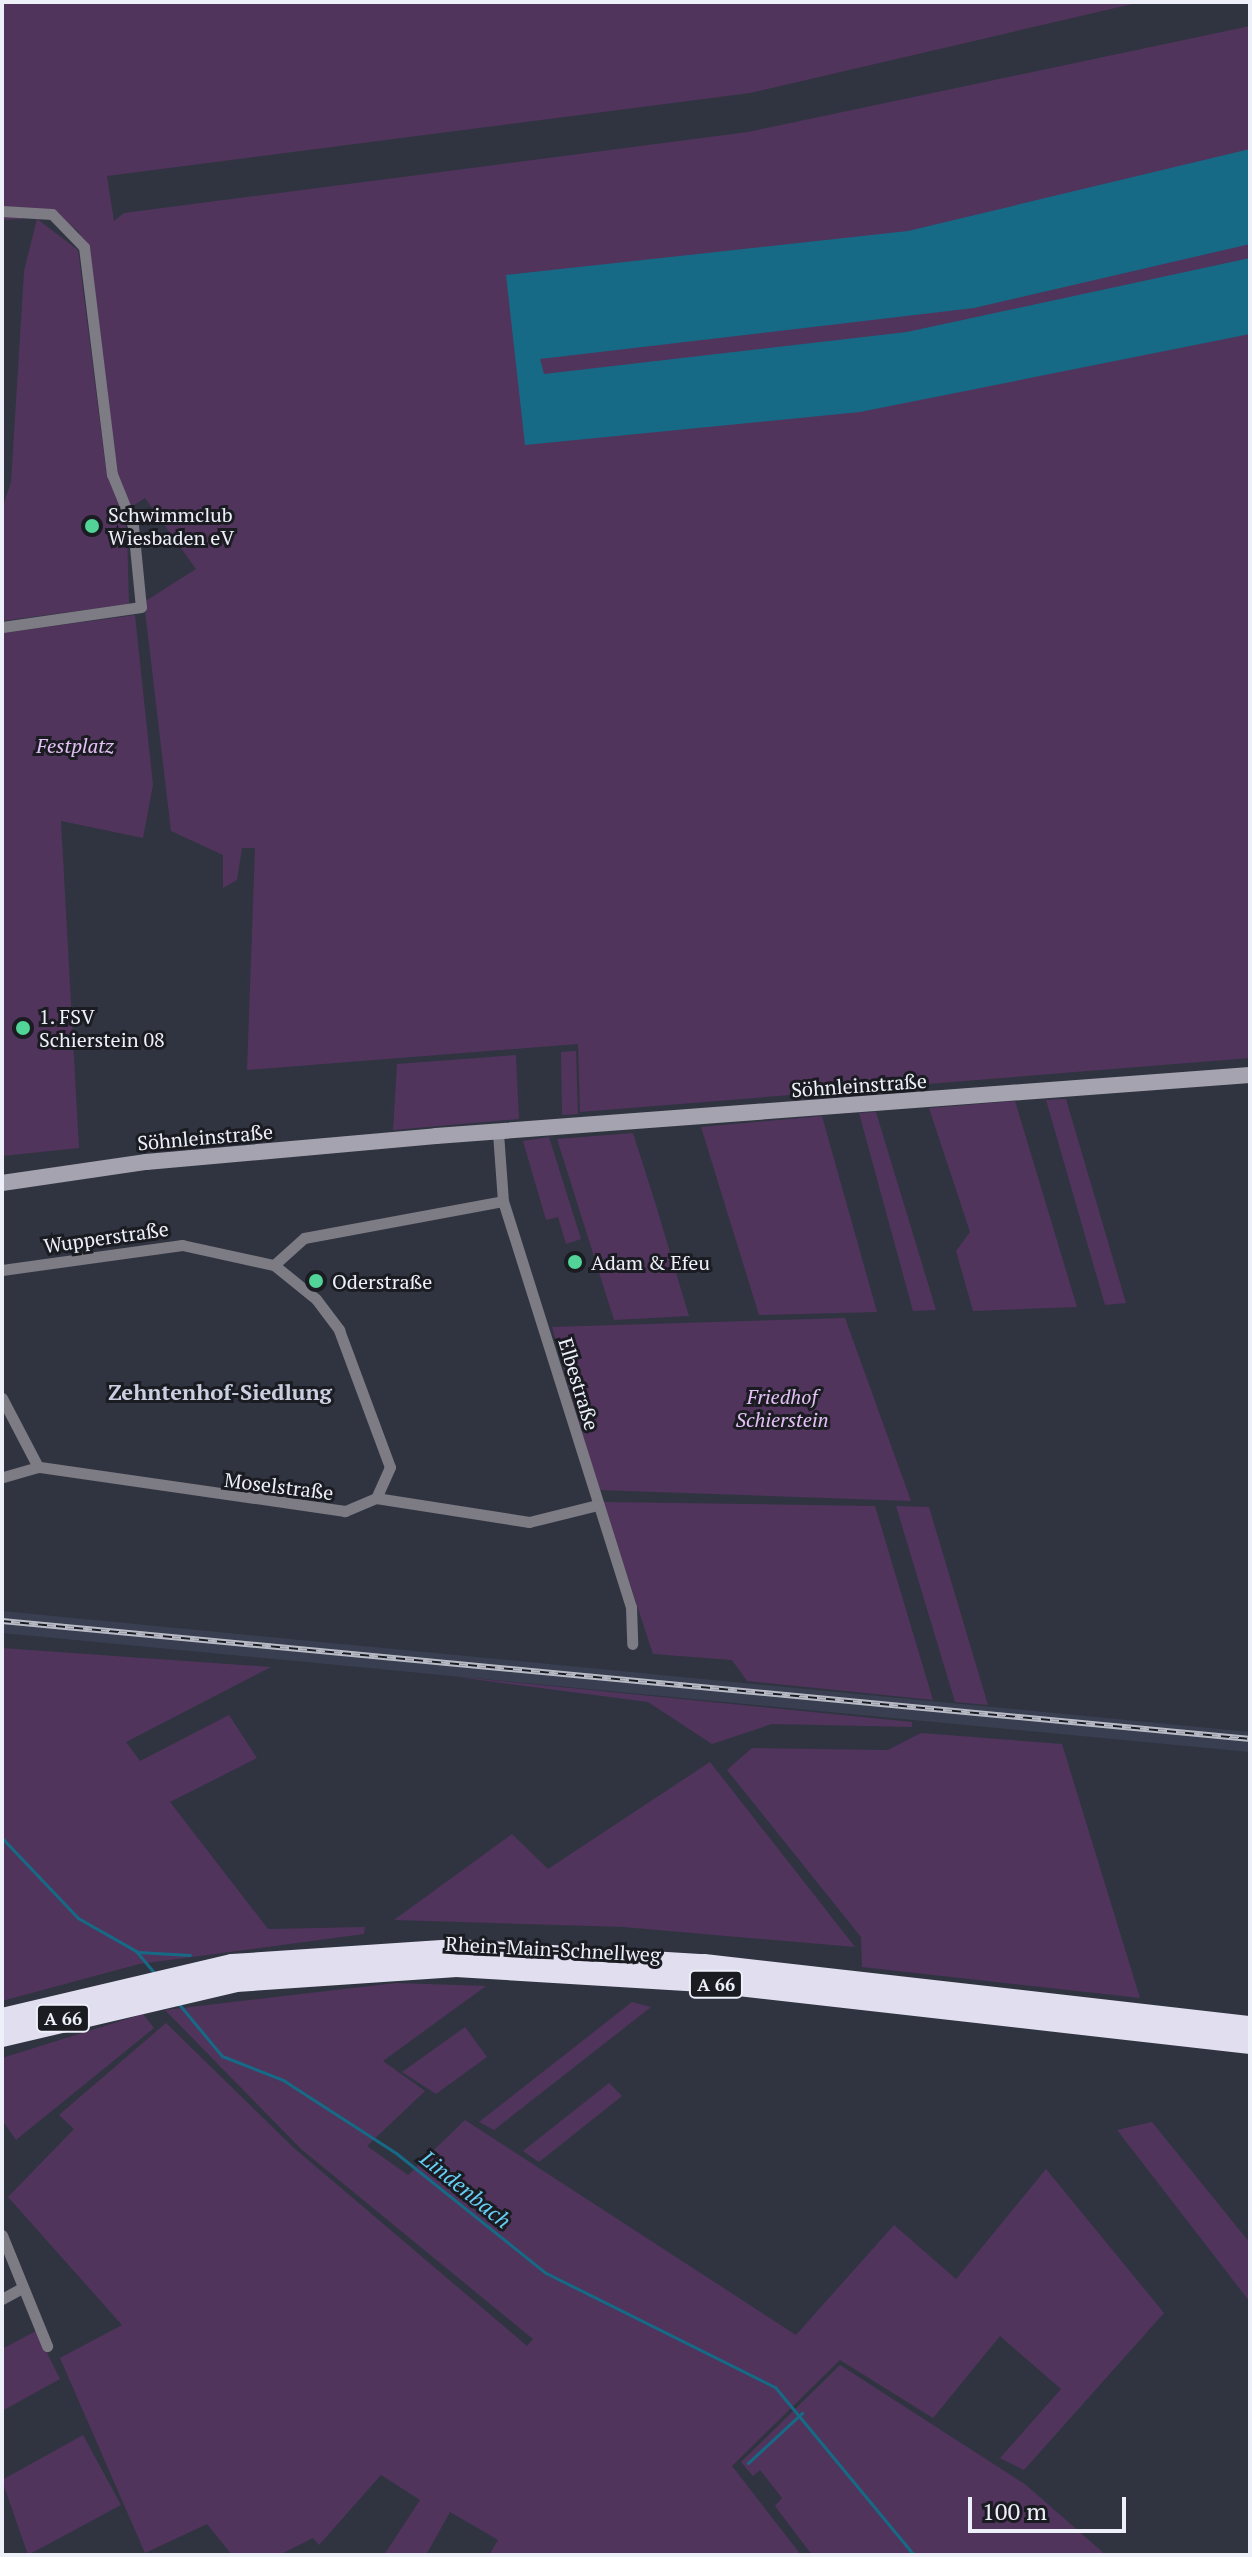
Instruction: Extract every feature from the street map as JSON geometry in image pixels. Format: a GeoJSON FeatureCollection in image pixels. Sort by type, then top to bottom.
{"type":"FeatureCollection","features":[{"type":"Feature","properties":{"kind":"highway","name":"Rhein-Main-Schnellweg"},"geometry":{"type":"LineString","coordinates":[[2,2018],[343,1952],[512,1950],[1250,2026]]}},
{"type":"Feature","properties":{"kind":"highway","name":"Rhein-Main-Schnellweg"},"geometry":{"type":"LineString","coordinates":[[178,1982],[397,1967],[557,1970],[1250,2044]]}},
{"type":"Feature","properties":{"kind":"highway","name":"Rhein-Main-Schnellweg"},"geometry":{"type":"LineString","coordinates":[[2,2037],[122,1994]]}},
{"type":"Feature","properties":{"kind":"street"},"geometry":{"type":"LineString","coordinates":[[2,211],[52,214],[84,247],[112,474],[133,526],[141,607],[2,627]]}},
{"type":"Feature","properties":{"kind":"street","name":"Söhnleinstraße"},"geometry":{"type":"LineString","coordinates":[[2,1183],[146,1162],[1250,1075]]}},
{"type":"Feature","properties":{"kind":"street","name":"Elbestraße"},"geometry":{"type":"LineString","coordinates":[[498,1133],[503,1201],[631,1607],[632,1644]]}},
{"type":"Feature","properties":{"kind":"street"},"geometry":{"type":"LineString","coordinates":[[274,1265],[304,1238],[503,1201]]}},
{"type":"Feature","properties":{"kind":"street","name":"Wupperstraße"},"geometry":{"type":"LineString","coordinates":[[2,1270],[182,1245],[274,1265],[316,1299],[344,1342],[389,1453],[388,1482],[376,1498]]}},
{"type":"Feature","properties":{"kind":"street"},"geometry":{"type":"LineString","coordinates":[[2,1398],[38,1467]]}},
{"type":"Feature","properties":{"kind":"street","name":"Moselstraße"},"geometry":{"type":"LineString","coordinates":[[2,1477],[38,1467],[332,1511],[376,1498],[529,1522],[597,1505]]}},
{"type":"Feature","properties":{"kind":"street"},"geometry":{"type":"LineString","coordinates":[[2,2235],[47,2346]]}},
{"type":"Feature","properties":{"kind":"street"},"geometry":{"type":"LineString","coordinates":[[2,2299],[22,2288]]}},
{"type":"Feature","properties":{"kind":"shaded area"},"geometry":{"type":"Polygon","coordinates":[[[2,1611],[1250,1732],[1250,1752],[2,1633],[2,1611]]]}},
{"type":"Feature","properties":{"kind":"green space"},"geometry":{"type":"Polygon","coordinates":[[[2,2],[1141,2],[750,93],[107,176],[114,221],[124,213],[748,132],[1250,26],[1250,1058],[580,1112],[578,1044],[247,1070],[255,848],[242,848],[237,880],[223,888],[223,855],[171,831],[144,602],[196,569],[145,498],[131,507],[116,469],[79,232],[55,213],[32,208],[22,219],[2,220],[2,2]]]}},
{"type":"Feature","properties":{"kind":"green space"},"geometry":{"type":"Polygon","coordinates":[[[37,219],[78,250],[106,470],[127,530],[129,604],[2,621],[2,509],[11,482],[24,271],[37,219]]]}},
{"type":"Feature","properties":{"kind":"green space","name":"Festplatz"},"geometry":{"type":"Polygon","coordinates":[[[135,615],[153,785],[143,838],[61,821],[79,1148],[2,1156],[2,633],[135,615]]]}},
{"type":"Feature","properties":{"kind":"green space"},"geometry":{"type":"Polygon","coordinates":[[[576,1051],[578,1114],[562,1115],[561,1052],[576,1051]]]}},
{"type":"Feature","properties":{"kind":"green space"},"geometry":{"type":"Polygon","coordinates":[[[516,1055],[519,1119],[393,1130],[397,1064],[516,1055]]]}},
{"type":"Feature","properties":{"kind":"green space"},"geometry":{"type":"Polygon","coordinates":[[[1066,1099],[1126,1303],[1105,1305],[1046,1100],[1066,1099]]]}},
{"type":"Feature","properties":{"kind":"green space"},"geometry":{"type":"Polygon","coordinates":[[[1015,1101],[1077,1307],[973,1311],[956,1251],[970,1232],[929,1108],[1015,1101]]]}},
{"type":"Feature","properties":{"kind":"green space"},"geometry":{"type":"Polygon","coordinates":[[[876,1112],[936,1310],[913,1311],[859,1113],[876,1112]]]}},
{"type":"Feature","properties":{"kind":"green space"},"geometry":{"type":"Polygon","coordinates":[[[822,1116],[877,1312],[759,1315],[701,1127],[822,1116]]]}},
{"type":"Feature","properties":{"kind":"green space"},"geometry":{"type":"Polygon","coordinates":[[[633,1133],[689,1316],[614,1320],[557,1139],[633,1133]]]}},
{"type":"Feature","properties":{"kind":"green space"},"geometry":{"type":"Polygon","coordinates":[[[549,1137],[581,1239],[566,1244],[558,1217],[546,1220],[523,1141],[549,1137]]]}},
{"type":"Feature","properties":{"kind":"green space","name":"Friedhof Schierstein"},"geometry":{"type":"Polygon","coordinates":[[[845,1318],[911,1501],[598,1490],[552,1327],[845,1318]]]}},
{"type":"Feature","properties":{"kind":"green space"},"geometry":{"type":"Polygon","coordinates":[[[603,1502],[875,1506],[933,1700],[747,1681],[732,1660],[653,1654],[603,1502]]]}},
{"type":"Feature","properties":{"kind":"green space"},"geometry":{"type":"Polygon","coordinates":[[[896,1506],[929,1507],[988,1705],[955,1702],[896,1506]]]}},
{"type":"Feature","properties":{"kind":"green space"},"geometry":{"type":"Polygon","coordinates":[[[2,1648],[271,1667],[126,1742],[140,1761],[229,1715],[257,1758],[170,1802],[268,1929],[365,1927],[364,1934],[139,1964],[2,2001],[2,1648]]]}},
{"type":"Feature","properties":{"kind":"green space"},"geometry":{"type":"Polygon","coordinates":[[[449,1676],[912,1722],[912,1727],[772,1724],[712,1744],[648,1702],[449,1676]]]}},
{"type":"Feature","properties":{"kind":"green space"},"geometry":{"type":"Polygon","coordinates":[[[921,1733],[1062,1744],[1140,1998],[862,1967],[861,1937],[727,1770],[752,1748],[888,1750],[921,1733]]]}},
{"type":"Feature","properties":{"kind":"green space"},"geometry":{"type":"Polygon","coordinates":[[[710,1762],[855,1947],[623,1927],[394,1920],[512,1834],[548,1869],[710,1762]]]}},
{"type":"Feature","properties":{"kind":"green space"},"geometry":{"type":"Polygon","coordinates":[[[396,1983],[486,1986],[383,2061],[425,2091],[367,2146],[408,2175],[465,2120],[796,2335],[894,2225],[956,2279],[1046,2169],[1164,2313],[1024,2470],[1000,2458],[1061,2389],[1000,2336],[933,2418],[840,2360],[732,2466],[801,2555],[489,2555],[498,2540],[450,2512],[426,2555],[384,2555],[420,2500],[381,2475],[319,2545],[313,2538],[279,2555],[232,2555],[207,2524],[145,2553],[60,2358],[122,2325],[8,2197],[74,2129],[59,2115],[166,2023],[294,2148],[527,2346],[533,2339],[301,2149],[165,2010],[396,1983]]]}},
{"type":"Feature","properties":{"kind":"green space"},"geometry":{"type":"Polygon","coordinates":[[[632,2002],[651,2007],[494,2130],[479,2122],[632,2002]]]}},
{"type":"Feature","properties":{"kind":"green space"},"geometry":{"type":"Polygon","coordinates":[[[143,2014],[154,2028],[16,2140],[2,2120],[2,2058],[143,2014]]]}},
{"type":"Feature","properties":{"kind":"green space"},"geometry":{"type":"Polygon","coordinates":[[[465,2027],[487,2057],[436,2094],[402,2072],[465,2027]]]}},
{"type":"Feature","properties":{"kind":"green space"},"geometry":{"type":"Polygon","coordinates":[[[609,2083],[622,2096],[539,2162],[523,2151],[609,2083]]]}},
{"type":"Feature","properties":{"kind":"green space"},"geometry":{"type":"Polygon","coordinates":[[[1152,2122],[1250,2243],[1250,2302],[1117,2130],[1152,2122]]]}},
{"type":"Feature","properties":{"kind":"green space"},"geometry":{"type":"Polygon","coordinates":[[[36,2331],[60,2379],[2,2411],[2,2349],[36,2331]]]}},
{"type":"Feature","properties":{"kind":"green space"},"geometry":{"type":"Polygon","coordinates":[[[840,2365],[1026,2485],[1106,2555],[812,2555],[775,2506],[782,2498],[760,2470],[753,2476],[741,2462],[840,2365]]]}},
{"type":"Feature","properties":{"kind":"green space"},"geometry":{"type":"Polygon","coordinates":[[[83,2435],[121,2505],[28,2555],[2,2480],[83,2435]]]}},
{"type":"Feature","properties":{"kind":"water"},"geometry":{"type":"Polygon","coordinates":[[[1250,149],[1250,244],[974,308],[540,359],[544,374],[907,332],[1250,258],[1250,334],[860,412],[525,445],[506,275],[908,231],[1250,149]]]}},
{"type":"Feature","properties":{"kind":"waterway","name":"Lindenbach"},"geometry":{"type":"LineString","coordinates":[[2,1838],[78,1918],[136,1951],[156,1975]]}},
{"type":"Feature","properties":{"kind":"waterway"},"geometry":{"type":"LineString","coordinates":[[138,1952],[190,1955]]}},
{"type":"Feature","properties":{"kind":"waterway","name":"Lindenbach"},"geometry":{"type":"LineString","coordinates":[[178,2003],[222,2056],[283,2080],[396,2153],[546,2273],[775,2387],[914,2555]]}},
{"type":"Feature","properties":{"kind":"waterway"},"geometry":{"type":"LineString","coordinates":[[748,2463],[802,2413]]}},
{"type":"Feature","properties":{"kind":"railway"},"geometry":{"type":"LineString","coordinates":[[2,1621],[1250,1739]]}},
{"type":"Feature","properties":{"kind":"place","name":"Schwimmclub Wiesbaden eV"},"geometry":{"type":"Point","coordinates":[92,526]}},
{"type":"Feature","properties":{"kind":"place","name":"1. FSV Schierstein 08"},"geometry":{"type":"Point","coordinates":[23,1028]}},
{"type":"Feature","properties":{"kind":"place","name":"Adam & Efeu"},"geometry":{"type":"Point","coordinates":[575,1262]}},
{"type":"Feature","properties":{"kind":"place","name":"Oderstraße"},"geometry":{"type":"Point","coordinates":[316,1281]}},
{"type":"Feature","properties":{"kind":"district","name":"Zehntenhof-Siedlung"},"geometry":{"type":"Point","coordinates":[220,1392]}}]}
